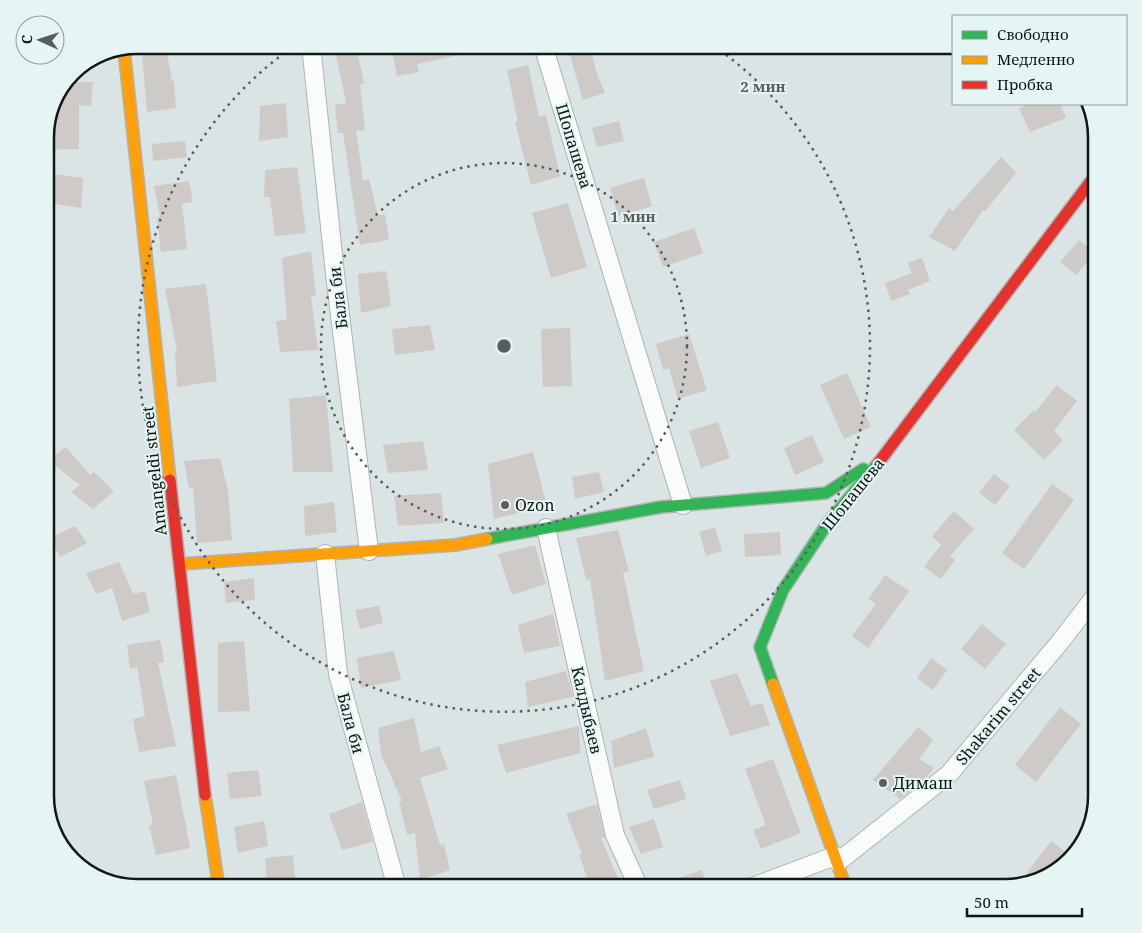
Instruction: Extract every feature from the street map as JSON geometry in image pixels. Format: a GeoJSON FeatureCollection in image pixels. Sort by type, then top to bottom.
{"type":"FeatureCollection","features":[{"type":"Feature","properties":{"kind":"street","name":"Бала би"},"geometry":{"type":"LineString","coordinates":[[312,54],[335,274],[369,551]]}},
{"type":"Feature","properties":{"kind":"street","name":"Шопашева"},"geometry":{"type":"LineString","coordinates":[[546,54],[683,505]]}},
{"type":"Feature","properties":{"kind":"street","name":"Amangeldi street"},"geometry":{"type":"LineString","coordinates":[[125,55],[202,778],[218,879]]}},
{"type":"Feature","properties":{"kind":"street","name":"Шопашева"},"geometry":{"type":"LineString","coordinates":[[843,879],[803,762],[760,647],[783,590],[827,524],[884,456],[1088,185]]}},
{"type":"Feature","properties":{"kind":"street"},"geometry":{"type":"LineString","coordinates":[[180,564],[455,545],[683,505],[826,493],[884,456]]}},
{"type":"Feature","properties":{"kind":"street","name":"Калдыбаев"},"geometry":{"type":"LineString","coordinates":[[546,528],[615,835],[635,879]]}},
{"type":"Feature","properties":{"kind":"street","name":"Бала би"},"geometry":{"type":"LineString","coordinates":[[326,554],[338,674],[395,879]]}},
{"type":"Feature","properties":{"kind":"street","name":"Shakarim street"},"geometry":{"type":"LineString","coordinates":[[777,879],[836,859],[949,774],[1060,642],[1088,606]]}},
{"type":"Feature","properties":{"kind":"building"},"geometry":{"type":"Polygon","coordinates":[[[167,54],[172,81],[174,81],[176,108],[147,112],[142,55],[167,54]]]}},
{"type":"Feature","properties":{"kind":"building"},"geometry":{"type":"Polygon","coordinates":[[[336,54],[358,54],[364,84],[360,85],[365,130],[356,131],[363,180],[369,179],[378,215],[385,214],[389,240],[360,245],[343,133],[338,133],[335,105],[346,103],[336,54]]]}},
{"type":"Feature","properties":{"kind":"building"},"geometry":{"type":"Polygon","coordinates":[[[393,54],[459,54],[417,64],[419,72],[397,76],[393,54]]]}},
{"type":"Feature","properties":{"kind":"building"},"geometry":{"type":"Polygon","coordinates":[[[570,54],[592,54],[596,71],[605,93],[583,100],[570,54]]]}},
{"type":"Feature","properties":{"kind":"building"},"geometry":{"type":"Polygon","coordinates":[[[528,65],[539,117],[546,115],[560,176],[531,185],[515,122],[518,122],[507,70],[528,65]]]}},
{"type":"Feature","properties":{"kind":"building"},"geometry":{"type":"Polygon","coordinates":[[[74,82],[93,82],[91,106],[79,105],[79,149],[54,150],[54,131],[57,115],[62,100],[74,82]]]}},
{"type":"Feature","properties":{"kind":"building"},"geometry":{"type":"Polygon","coordinates":[[[286,103],[288,137],[259,141],[260,106],[286,103]]]}},
{"type":"Feature","properties":{"kind":"building"},"geometry":{"type":"Polygon","coordinates":[[[1027,105],[1060,105],[1066,118],[1030,132],[1019,108],[1027,105]]]}},
{"type":"Feature","properties":{"kind":"building"},"geometry":{"type":"Polygon","coordinates":[[[619,121],[624,141],[597,147],[592,128],[619,121]]]}},
{"type":"Feature","properties":{"kind":"building"},"geometry":{"type":"Polygon","coordinates":[[[185,141],[187,157],[153,161],[152,144],[185,141]]]}},
{"type":"Feature","properties":{"kind":"building"},"geometry":{"type":"Polygon","coordinates":[[[1001,157],[1016,173],[985,211],[983,210],[955,251],[929,237],[949,208],[953,211],[1001,157]]]}},
{"type":"Feature","properties":{"kind":"building"},"geometry":{"type":"Polygon","coordinates":[[[297,167],[306,233],[275,236],[270,197],[264,197],[265,170],[297,167]]]}},
{"type":"Feature","properties":{"kind":"building"},"geometry":{"type":"Polygon","coordinates":[[[54,174],[83,178],[81,208],[54,204],[54,174]]]}},
{"type":"Feature","properties":{"kind":"building"},"geometry":{"type":"Polygon","coordinates":[[[644,178],[652,206],[618,216],[610,188],[644,178]]]}},
{"type":"Feature","properties":{"kind":"building"},"geometry":{"type":"Polygon","coordinates":[[[189,181],[193,202],[182,204],[187,249],[161,252],[157,217],[160,217],[154,186],[189,181]]]}},
{"type":"Feature","properties":{"kind":"building"},"geometry":{"type":"Polygon","coordinates":[[[568,203],[587,267],[551,278],[532,213],[568,203]]]}},
{"type":"Feature","properties":{"kind":"building"},"geometry":{"type":"Polygon","coordinates":[[[694,228],[703,253],[663,267],[654,242],[694,228]]]}},
{"type":"Feature","properties":{"kind":"building"},"geometry":{"type":"Polygon","coordinates":[[[1079,240],[1088,247],[1088,261],[1076,275],[1060,262],[1079,240]]]}},
{"type":"Feature","properties":{"kind":"building"},"geometry":{"type":"Polygon","coordinates":[[[311,251],[316,296],[311,296],[318,350],[280,352],[276,321],[287,320],[282,258],[311,251]]]}},
{"type":"Feature","properties":{"kind":"building"},"geometry":{"type":"Polygon","coordinates":[[[922,258],[930,281],[908,290],[910,294],[891,301],[885,283],[912,273],[908,263],[922,258]]]}},
{"type":"Feature","properties":{"kind":"building"},"geometry":{"type":"Polygon","coordinates":[[[386,271],[391,306],[361,313],[358,274],[386,271]]]}},
{"type":"Feature","properties":{"kind":"building"},"geometry":{"type":"Polygon","coordinates":[[[206,284],[217,381],[177,387],[175,351],[177,351],[165,289],[206,284]]]}},
{"type":"Feature","properties":{"kind":"building"},"geometry":{"type":"Polygon","coordinates":[[[430,325],[435,350],[395,355],[392,329],[430,325]]]}},
{"type":"Feature","properties":{"kind":"building"},"geometry":{"type":"Polygon","coordinates":[[[570,328],[572,386],[543,387],[541,329],[570,328]]]}},
{"type":"Feature","properties":{"kind":"building"},"geometry":{"type":"Polygon","coordinates":[[[689,334],[707,390],[678,399],[669,368],[663,370],[656,344],[689,334]]]}},
{"type":"Feature","properties":{"kind":"building"},"geometry":{"type":"Polygon","coordinates":[[[847,373],[871,427],[844,439],[820,385],[847,373]]]}},
{"type":"Feature","properties":{"kind":"building"},"geometry":{"type":"Polygon","coordinates":[[[1057,385],[1077,401],[1054,431],[1063,440],[1044,460],[1014,430],[1033,411],[1035,412],[1057,385]]]}},
{"type":"Feature","properties":{"kind":"building"},"geometry":{"type":"Polygon","coordinates":[[[326,395],[333,472],[293,472],[289,399],[326,395]]]}},
{"type":"Feature","properties":{"kind":"building"},"geometry":{"type":"Polygon","coordinates":[[[718,422],[730,458],[701,468],[689,431],[718,422]]]}},
{"type":"Feature","properties":{"kind":"building"},"geometry":{"type":"Polygon","coordinates":[[[812,435],[824,462],[795,475],[784,448],[812,435]]]}},
{"type":"Feature","properties":{"kind":"building"},"geometry":{"type":"Polygon","coordinates":[[[423,441],[428,470],[388,473],[383,445],[423,441]]]}},
{"type":"Feature","properties":{"kind":"building"},"geometry":{"type":"Polygon","coordinates":[[[66,447],[90,475],[94,472],[114,491],[93,509],[71,492],[80,485],[54,465],[54,456],[66,447]]]}},
{"type":"Feature","properties":{"kind":"building"},"geometry":{"type":"Polygon","coordinates":[[[533,452],[547,506],[494,519],[488,464],[533,452]]]}},
{"type":"Feature","properties":{"kind":"building"},"geometry":{"type":"Polygon","coordinates":[[[220,458],[228,491],[232,540],[197,543],[193,488],[189,488],[184,461],[220,458]]]}},
{"type":"Feature","properties":{"kind":"building"},"geometry":{"type":"Polygon","coordinates":[[[599,472],[604,492],[575,499],[572,477],[599,472]]]}},
{"type":"Feature","properties":{"kind":"building"},"geometry":{"type":"Polygon","coordinates":[[[994,474],[1010,486],[995,505],[979,493],[994,474]]]}},
{"type":"Feature","properties":{"kind":"building"},"geometry":{"type":"Polygon","coordinates":[[[1052,484],[1074,500],[1024,569],[1002,553],[1052,484]]]}},
{"type":"Feature","properties":{"kind":"building"},"geometry":{"type":"Polygon","coordinates":[[[441,493],[444,523],[398,526],[394,496],[441,493]]]}},
{"type":"Feature","properties":{"kind":"building"},"geometry":{"type":"Polygon","coordinates":[[[334,502],[337,532],[305,536],[304,506],[334,502]]]}},
{"type":"Feature","properties":{"kind":"building"},"geometry":{"type":"Polygon","coordinates":[[[954,511],[974,529],[950,556],[955,560],[941,579],[924,567],[941,545],[932,536],[954,511]]]}},
{"type":"Feature","properties":{"kind":"building"},"geometry":{"type":"Polygon","coordinates":[[[75,526],[87,543],[60,557],[54,547],[54,536],[75,526]]]}},
{"type":"Feature","properties":{"kind":"building"},"geometry":{"type":"Polygon","coordinates":[[[715,527],[722,551],[706,556],[699,532],[715,527]]]}},
{"type":"Feature","properties":{"kind":"building"},"geometry":{"type":"Polygon","coordinates":[[[618,530],[629,571],[623,573],[644,671],[605,681],[590,579],[586,580],[576,538],[618,530]]]}},
{"type":"Feature","properties":{"kind":"building"},"geometry":{"type":"Polygon","coordinates":[[[780,532],[781,555],[745,557],[744,534],[780,532]]]}},
{"type":"Feature","properties":{"kind":"building"},"geometry":{"type":"Polygon","coordinates":[[[535,545],[546,584],[512,595],[498,554],[535,545]]]}},
{"type":"Feature","properties":{"kind":"building"},"geometry":{"type":"Polygon","coordinates":[[[119,562],[133,594],[145,591],[150,612],[122,621],[112,588],[96,594],[86,573],[119,562]]]}},
{"type":"Feature","properties":{"kind":"building"},"geometry":{"type":"Polygon","coordinates":[[[885,575],[909,591],[868,648],[852,636],[876,604],[868,599],[885,575]]]}},
{"type":"Feature","properties":{"kind":"building"},"geometry":{"type":"Polygon","coordinates":[[[254,578],[255,600],[226,603],[224,582],[254,578]]]}},
{"type":"Feature","properties":{"kind":"building"},"geometry":{"type":"Polygon","coordinates":[[[379,606],[383,623],[360,629],[355,610],[379,606]]]}},
{"type":"Feature","properties":{"kind":"building"},"geometry":{"type":"Polygon","coordinates":[[[553,614],[560,646],[524,653],[518,625],[553,614]]]}},
{"type":"Feature","properties":{"kind":"building"},"geometry":{"type":"Polygon","coordinates":[[[982,624],[1006,644],[985,669],[961,649],[982,624]]]}},
{"type":"Feature","properties":{"kind":"building"},"geometry":{"type":"Polygon","coordinates":[[[160,640],[164,662],[158,663],[176,746],[139,752],[133,719],[145,716],[137,667],[130,669],[127,645],[160,640]]]}},
{"type":"Feature","properties":{"kind":"building"},"geometry":{"type":"Polygon","coordinates":[[[244,641],[250,711],[218,712],[218,643],[244,641]]]}},
{"type":"Feature","properties":{"kind":"building"},"geometry":{"type":"Polygon","coordinates":[[[394,651],[401,680],[361,688],[357,658],[394,651]]]}},
{"type":"Feature","properties":{"kind":"building"},"geometry":{"type":"Polygon","coordinates":[[[931,658],[947,670],[933,690],[917,678],[931,658]]]}},
{"type":"Feature","properties":{"kind":"building"},"geometry":{"type":"Polygon","coordinates":[[[566,671],[573,697],[528,707],[525,682],[566,671]]]}},
{"type":"Feature","properties":{"kind":"building"},"geometry":{"type":"Polygon","coordinates":[[[737,673],[751,706],[762,703],[770,725],[730,736],[710,681],[737,673]]]}},
{"type":"Feature","properties":{"kind":"building"},"geometry":{"type":"Polygon","coordinates":[[[1060,707],[1081,724],[1036,782],[1015,765],[1060,707]]]}},
{"type":"Feature","properties":{"kind":"building"},"geometry":{"type":"Polygon","coordinates":[[[414,718],[421,752],[439,746],[448,769],[420,778],[440,845],[444,844],[450,870],[420,879],[415,833],[407,835],[399,801],[402,801],[381,754],[378,728],[414,718]]]}},
{"type":"Feature","properties":{"kind":"building"},"geometry":{"type":"Polygon","coordinates":[[[579,726],[580,753],[506,773],[497,745],[579,726]]]}},
{"type":"Feature","properties":{"kind":"building"},"geometry":{"type":"Polygon","coordinates":[[[918,727],[933,740],[919,759],[934,768],[923,781],[900,799],[873,780],[918,727]]]}},
{"type":"Feature","properties":{"kind":"building"},"geometry":{"type":"Polygon","coordinates":[[[646,728],[654,757],[614,768],[611,741],[646,728]]]}},
{"type":"Feature","properties":{"kind":"building"},"geometry":{"type":"Polygon","coordinates":[[[773,759],[801,833],[761,849],[753,830],[766,825],[745,769],[773,759]]]}},
{"type":"Feature","properties":{"kind":"building"},"geometry":{"type":"Polygon","coordinates":[[[258,770],[262,796],[230,799],[227,773],[258,770]]]}},
{"type":"Feature","properties":{"kind":"building"},"geometry":{"type":"Polygon","coordinates":[[[176,775],[190,848],[156,855],[149,825],[153,825],[144,781],[176,775]]]}},
{"type":"Feature","properties":{"kind":"building"},"geometry":{"type":"Polygon","coordinates":[[[680,780],[686,799],[654,809],[647,790],[680,780]]]}},
{"type":"Feature","properties":{"kind":"building"},"geometry":{"type":"Polygon","coordinates":[[[362,802],[373,842],[342,850],[329,814],[362,802]]]}},
{"type":"Feature","properties":{"kind":"building"},"geometry":{"type":"Polygon","coordinates":[[[597,804],[605,837],[601,838],[618,879],[588,879],[579,855],[582,854],[566,814],[597,804]]]}},
{"type":"Feature","properties":{"kind":"building"},"geometry":{"type":"Polygon","coordinates":[[[654,819],[663,847],[641,854],[629,827],[654,819]]]}},
{"type":"Feature","properties":{"kind":"building"},"geometry":{"type":"Polygon","coordinates":[[[264,821],[268,846],[238,853],[234,827],[264,821]]]}},
{"type":"Feature","properties":{"kind":"building"},"geometry":{"type":"Polygon","coordinates":[[[1051,841],[1066,853],[1042,871],[1024,877],[1051,841]]]}},
{"type":"Feature","properties":{"kind":"building"},"geometry":{"type":"Polygon","coordinates":[[[293,855],[295,879],[267,879],[265,858],[293,855]]]}},
{"type":"Feature","properties":{"kind":"building"},"geometry":{"type":"Polygon","coordinates":[[[702,870],[705,879],[676,879],[702,870]]]}},
{"type":"Feature","properties":{"kind":"traffic: fast"},"geometry":{"type":"LineString","coordinates":[[773,684],[760,647],[783,590],[827,524],[879,462]]}},
{"type":"Feature","properties":{"kind":"traffic: fast"},"geometry":{"type":"LineString","coordinates":[[487,539],[661,507],[826,493],[863,469]]}},
{"type":"Feature","properties":{"kind":"traffic: slow"},"geometry":{"type":"LineString","coordinates":[[125,55],[170,480]]}},
{"type":"Feature","properties":{"kind":"traffic: slow"},"geometry":{"type":"LineString","coordinates":[[180,564],[455,545],[487,539]]}},
{"type":"Feature","properties":{"kind":"traffic: slow"},"geometry":{"type":"LineString","coordinates":[[773,684],[843,879]]}},
{"type":"Feature","properties":{"kind":"traffic: slow"},"geometry":{"type":"LineString","coordinates":[[205,795],[218,879]]}},
{"type":"Feature","properties":{"kind":"traffic: jam"},"geometry":{"type":"LineString","coordinates":[[879,462],[1088,185]]}},
{"type":"Feature","properties":{"kind":"traffic: jam"},"geometry":{"type":"LineString","coordinates":[[170,480],[205,795]]}},
{"type":"Feature","properties":{"kind":"place","name":"Ozon"},"geometry":{"type":"Point","coordinates":[505,505]}},
{"type":"Feature","properties":{"kind":"place","name":"Димаш"},"geometry":{"type":"Point","coordinates":[883,783]}}]}
